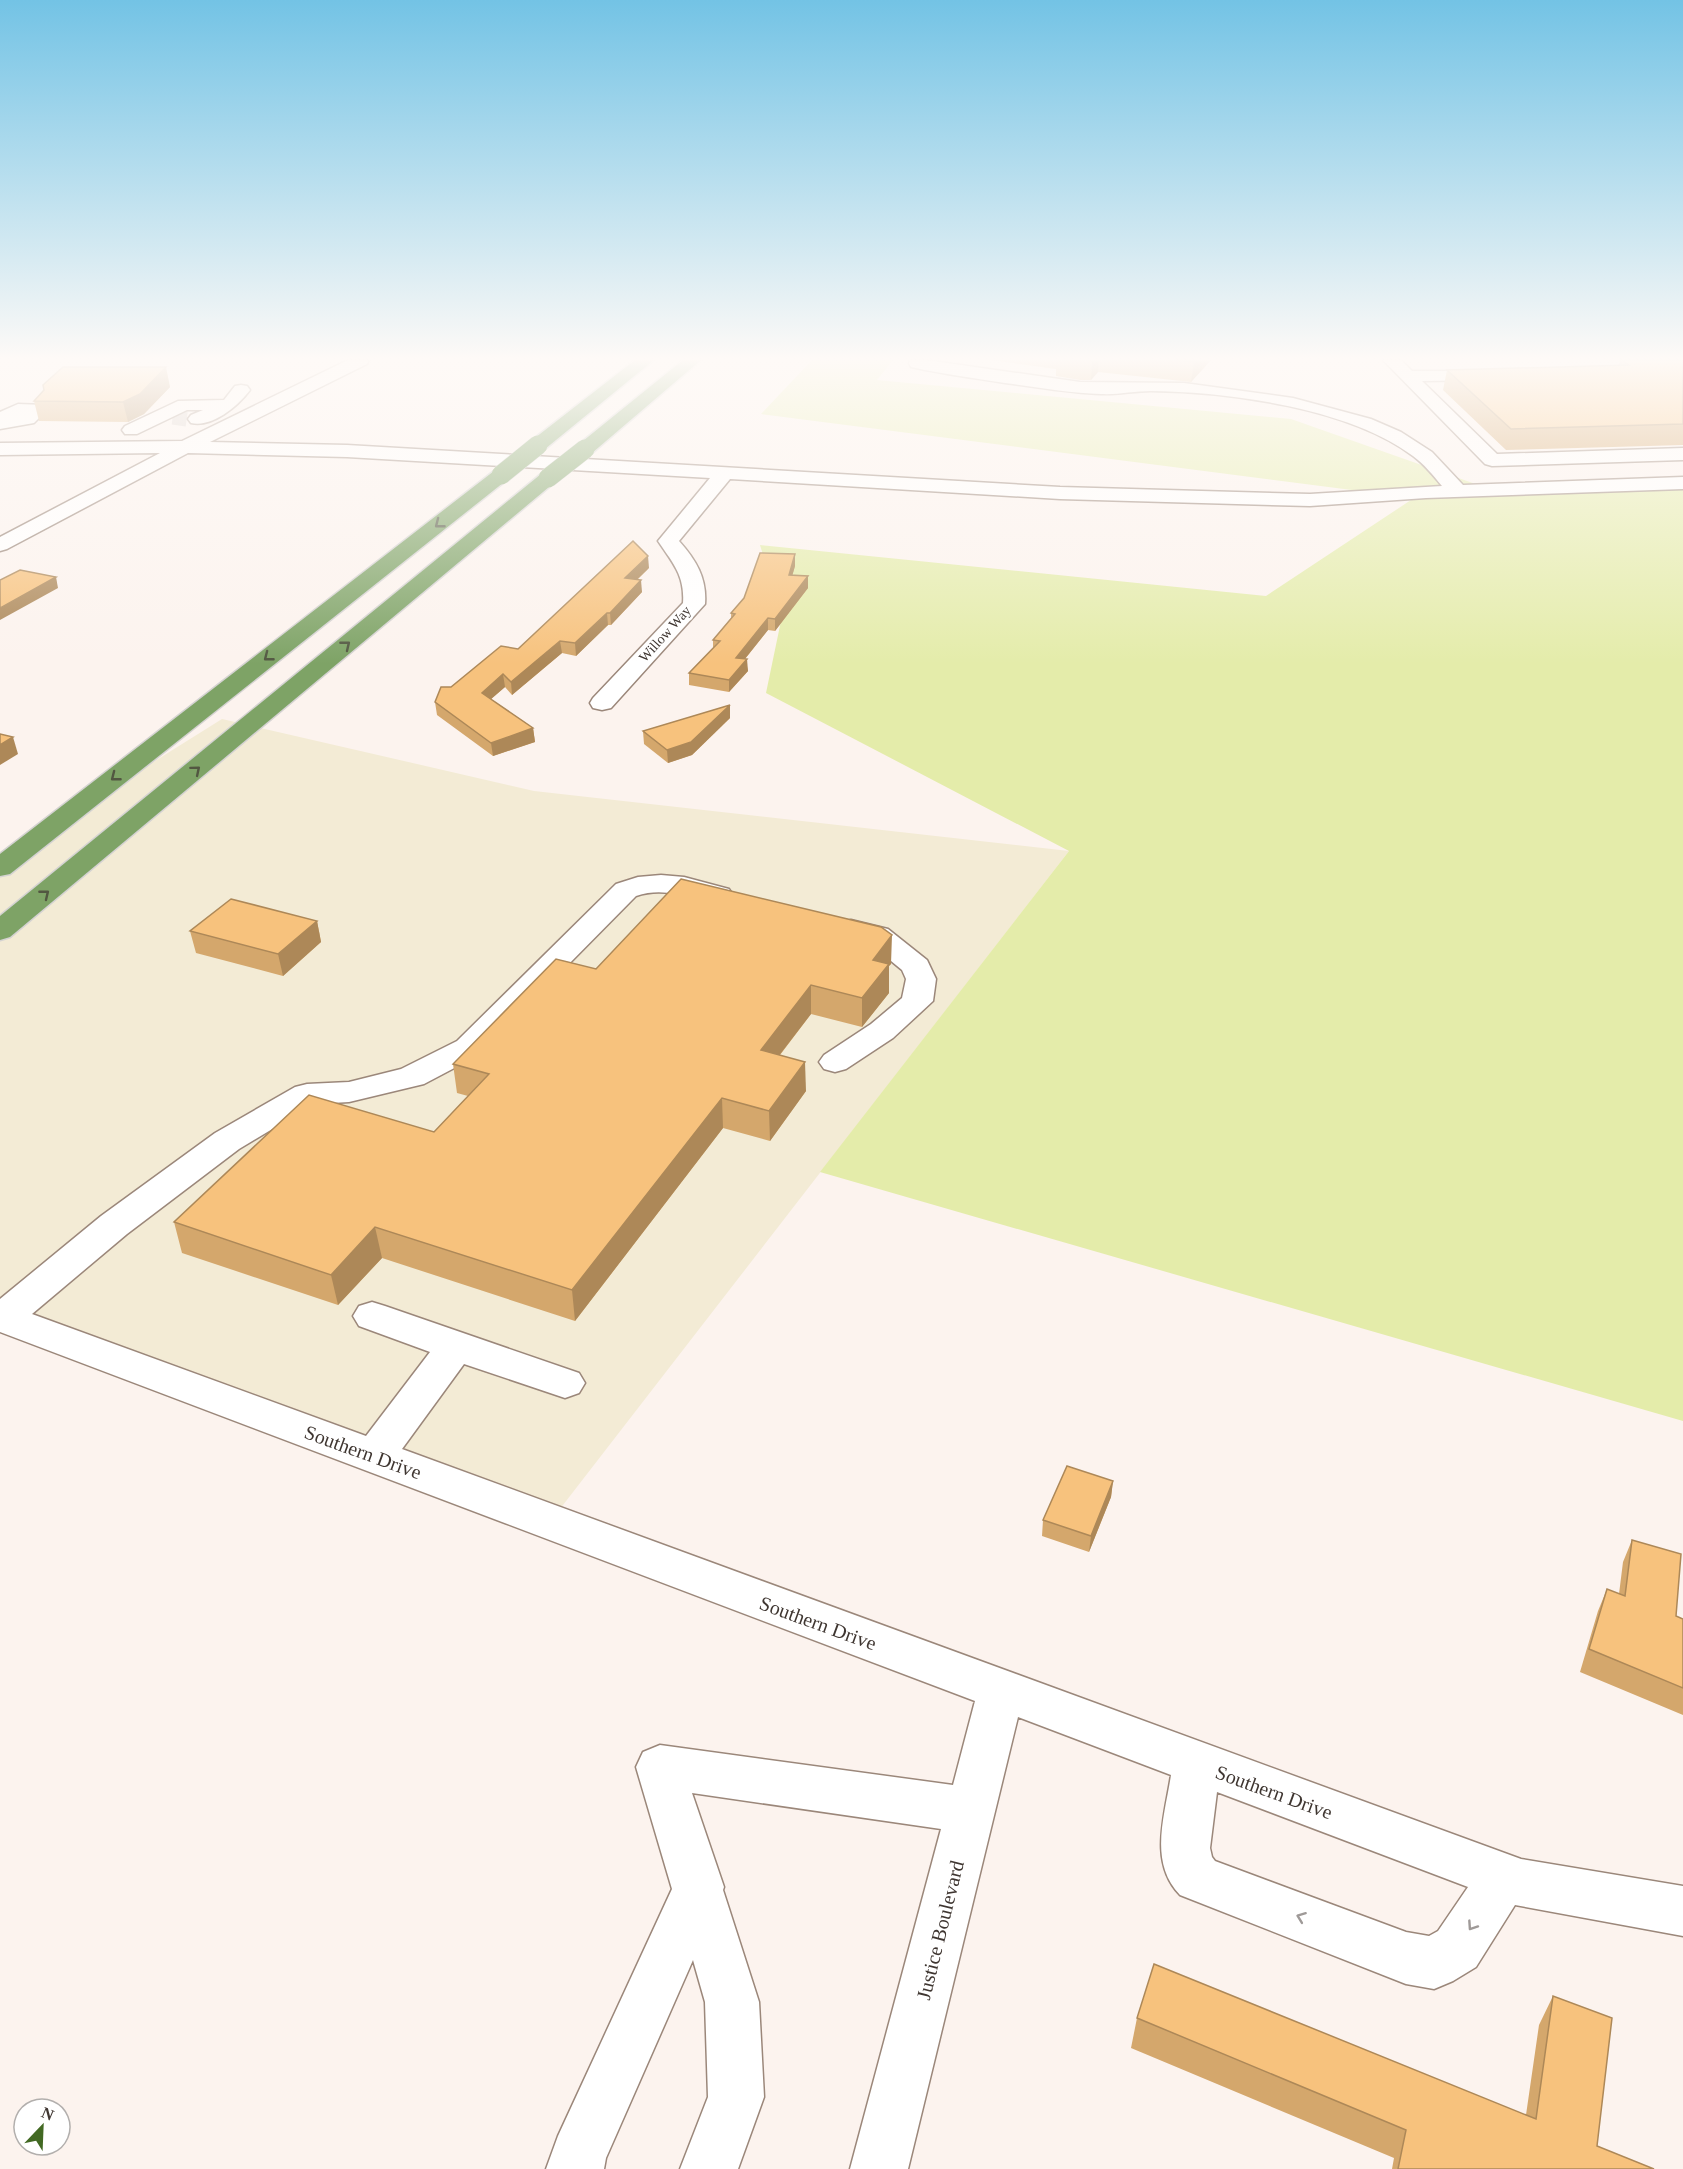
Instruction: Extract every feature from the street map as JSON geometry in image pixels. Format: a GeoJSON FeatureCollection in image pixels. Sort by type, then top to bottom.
{"type":"FeatureCollection","features":[{"type":"Feature","properties":{"kind":"highway"},"geometry":{"type":"LineString","coordinates":[[0,868],[518,461]]}},
{"type":"Feature","properties":{"kind":"highway"},"geometry":{"type":"LineString","coordinates":[[0,931],[569,461]]}},
{"type":"Feature","properties":{"kind":"street"},"geometry":{"type":"LineString","coordinates":[[0,545],[158,461]]}},
{"type":"Feature","properties":{"kind":"street"},"geometry":{"type":"LineString","coordinates":[[549,461],[1103,495],[1310,500],[1458,491],[1683,483]]}},
{"type":"Feature","properties":{"kind":"street"},"geometry":{"type":"LineString","coordinates":[[1429,461],[1458,491]]}},
{"type":"Feature","properties":{"kind":"street","name":"Willow Way"},"geometry":{"type":"LineString","coordinates":[[602,703],[694,604],[696,585],[685,561],[668,541],[725,473]]}},
{"type":"Feature","properties":{"kind":"street"},"geometry":{"type":"LineString","coordinates":[[1,1317],[114,1225],[217,1148],[307,1094],[349,1092],[412,1077],[468,1048],[626,890],[643,883],[675,883],[744,901]]}},
{"type":"Feature","properties":{"kind":"street"},"geometry":{"type":"LineString","coordinates":[[824,922],[878,935],[916,966],[921,979],[917,1001],[882,1031],[835,1062]]}},
{"type":"Feature","properties":{"kind":"street"},"geometry":{"type":"LineString","coordinates":[[372,1316],[566,1383]]}},
{"type":"Feature","properties":{"kind":"street","name":"Southern Drive"},"geometry":{"type":"LineString","coordinates":[[1,1317],[1504,1877],[1521,1883],[1663,1908]]}},
{"type":"Feature","properties":{"kind":"street"},"geometry":{"type":"LineString","coordinates":[[374,1456],[456,1346]]}},
{"type":"Feature","properties":{"kind":"street","name":"Justice Boulevard"},"geometry":{"type":"LineString","coordinates":[[879,2169],[1001,1691]]}},
{"type":"Feature","properties":{"kind":"street"},"geometry":{"type":"LineString","coordinates":[[1197,1764],[1185,1848],[1189,1869],[1198,1878],[1406,1958],[1434,1963],[1456,1949],[1504,1877]]}},
{"type":"Feature","properties":{"kind":"street"},"geometry":{"type":"LineString","coordinates":[[709,2169],[736,2097],[732,2002],[699,1887],[660,1767],[970,1810]]}},
{"type":"Feature","properties":{"kind":"street"},"geometry":{"type":"LineString","coordinates":[[575,2169],[578,2156],[699,1887]]}},
{"type":"Feature","properties":{"kind":"shaded area"},"geometry":{"type":"Polygon","coordinates":[[[222,719],[534,791],[1069,851],[546,1527],[0,1333],[0,858],[222,719]]]}},
{"type":"Feature","properties":{"kind":"green space"},"geometry":{"type":"Polygon","coordinates":[[[1128,461],[1411,461],[1501,493],[1683,488],[1683,1421],[820,1172],[1069,851],[766,693],[782,616],[760,545],[1266,596],[1414,498],[1128,461]]]}},
{"type":"Feature","properties":{"kind":"building"},"geometry":{"type":"Polygon","coordinates":[[[633,541],[648,556],[625,578],[641,580],[610,613],[607,613],[575,643],[560,641],[511,682],[503,674],[482,693],[533,728],[491,743],[435,702],[441,687],[451,687],[501,646],[518,649],[633,541]]]}},
{"type":"Feature","properties":{"kind":"building"},"geometry":{"type":"Polygon","coordinates":[[[760,553],[795,554],[789,575],[808,576],[775,619],[768,618],[736,658],[747,659],[729,680],[689,673],[720,641],[713,640],[735,614],[731,613],[744,598],[760,553]]]}},
{"type":"Feature","properties":{"kind":"building"},"geometry":{"type":"Polygon","coordinates":[[[20,570],[56,577],[0,608],[0,580],[20,570]]]}},
{"type":"Feature","properties":{"kind":"building"},"geometry":{"type":"Polygon","coordinates":[[[730,705],[691,742],[667,750],[643,731],[730,705]]]}},
{"type":"Feature","properties":{"kind":"building"},"geometry":{"type":"Polygon","coordinates":[[[0,734],[13,737],[0,745],[0,734]]]}},
{"type":"Feature","properties":{"kind":"building"},"geometry":{"type":"Polygon","coordinates":[[[681,879],[881,927],[892,935],[873,960],[889,964],[862,998],[811,985],[761,1050],[805,1062],[769,1111],[722,1098],[572,1290],[375,1227],[331,1275],[174,1222],[309,1095],[434,1132],[489,1074],[453,1064],[556,959],[596,969],[681,879]]]}},
{"type":"Feature","properties":{"kind":"building"},"geometry":{"type":"Polygon","coordinates":[[[231,899],[317,921],[278,954],[190,931],[231,899]]]}},
{"type":"Feature","properties":{"kind":"building"},"geometry":{"type":"Polygon","coordinates":[[[1067,1466],[1113,1481],[1091,1536],[1043,1520],[1067,1466]]]}},
{"type":"Feature","properties":{"kind":"building"},"geometry":{"type":"Polygon","coordinates":[[[1632,1540],[1681,1554],[1676,1616],[1683,1619],[1683,1688],[1589,1649],[1607,1589],[1625,1596],[1632,1540]]]}},
{"type":"Feature","properties":{"kind":"building"},"geometry":{"type":"Polygon","coordinates":[[[1154,1964],[1536,2119],[1553,1996],[1612,2018],[1597,2146],[1654,2169],[1398,2169],[1406,2130],[1137,2018],[1154,1964]]]}}]}
